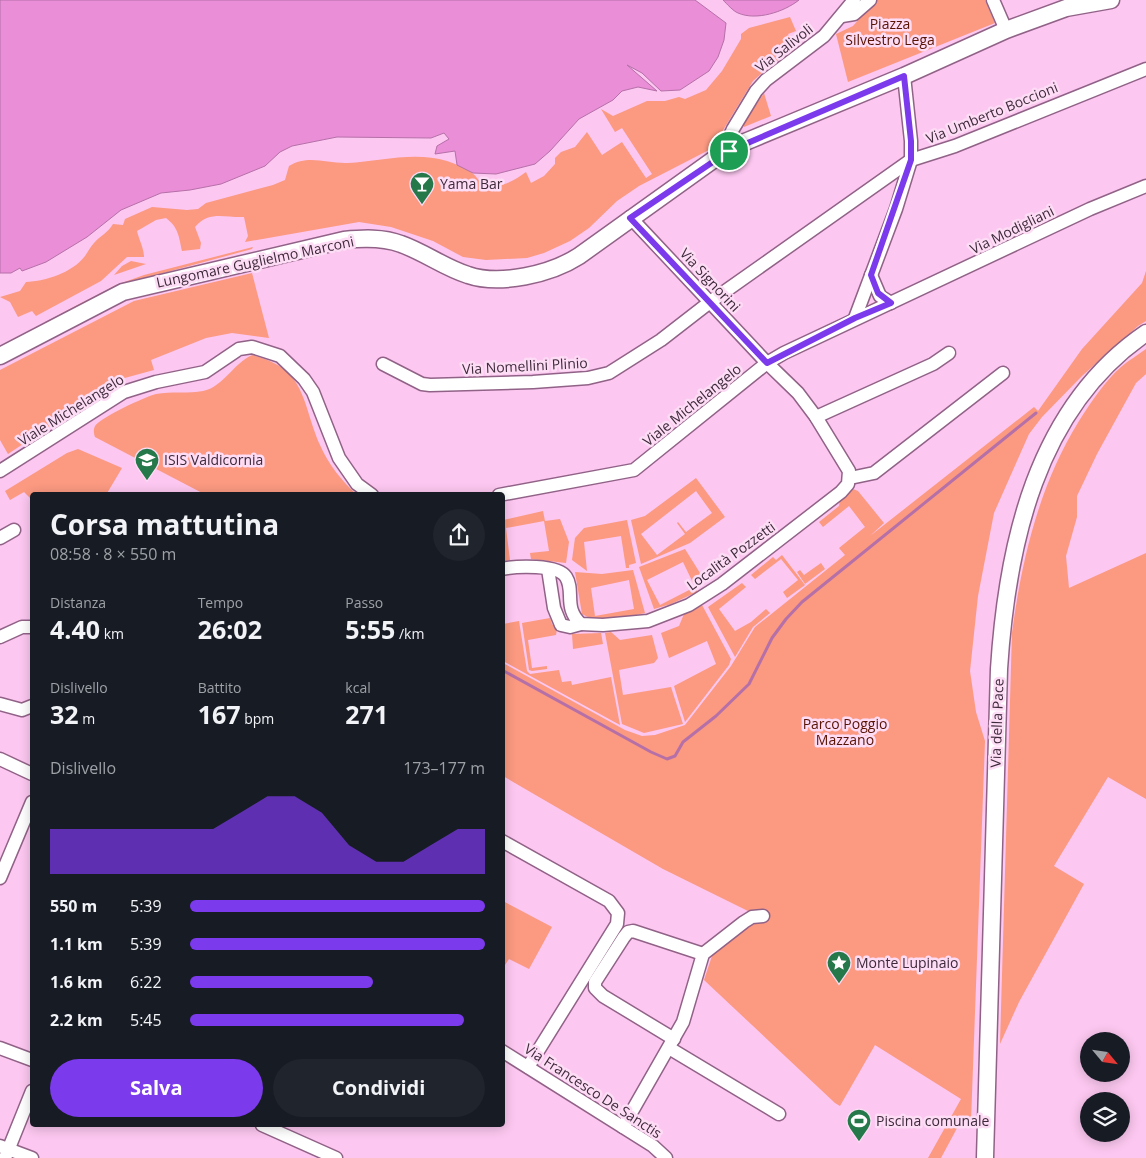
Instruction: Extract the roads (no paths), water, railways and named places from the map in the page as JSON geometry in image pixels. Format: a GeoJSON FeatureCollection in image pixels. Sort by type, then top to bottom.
{"type":"FeatureCollection","features":[{"type":"Feature","properties":{"kind":"street","name":"Via Salivoli"},"geometry":{"type":"LineString","coordinates":[[729,151],[728,140],[756,91],[778,70],[811,48],[842,16],[854,0]]}},
{"type":"Feature","properties":{"kind":"street"},"geometry":{"type":"LineString","coordinates":[[842,16],[854,14],[870,0]]}},
{"type":"Feature","properties":{"kind":"street"},"geometry":{"type":"LineString","coordinates":[[993,0],[1006,30]]}},
{"type":"Feature","properties":{"kind":"street","name":"Lungomare Guglielmo Marconi"},"geometry":{"type":"LineString","coordinates":[[0,356],[124,292],[344,240],[380,239],[400,243],[467,275],[480,278],[506,278],[539,273],[563,266],[729,151],[1006,30],[1066,8],[1111,0]]}},
{"type":"Feature","properties":{"kind":"street","name":"Via Umberto Boccioni"},"geometry":{"type":"LineString","coordinates":[[710,302],[911,160],[955,146],[1146,69]]}},
{"type":"Feature","properties":{"kind":"street"},"geometry":{"type":"LineString","coordinates":[[855,318],[911,160],[910,121],[904,76]]}},
{"type":"Feature","properties":{"kind":"street","name":"Via Modigliani"},"geometry":{"type":"LineString","coordinates":[[891,303],[1090,209],[1146,186]]}},
{"type":"Feature","properties":{"kind":"street","name":"Via Signorini"},"geometry":{"type":"LineString","coordinates":[[630,218],[767,363]]}},
{"type":"Feature","properties":{"kind":"street"},"geometry":{"type":"LineString","coordinates":[[871,275],[878,293],[891,303]]}},
{"type":"Feature","properties":{"kind":"street","name":"Via Nomellini Plinio"},"geometry":{"type":"LineString","coordinates":[[383,364],[422,384],[430,385],[533,382],[598,376],[630,360],[710,302]]}},
{"type":"Feature","properties":{"kind":"street","name":"Viale Michelangelo"},"geometry":{"type":"LineString","coordinates":[[505,494],[634,470],[767,363],[855,318],[891,303]]}},
{"type":"Feature","properties":{"kind":"street","name":"Via della Pace"},"geometry":{"type":"LineString","coordinates":[[985,1158],[999,669],[1001,627],[1014,546],[1033,484],[1048,449],[1071,408],[1109,362],[1146,333]]}},
{"type":"Feature","properties":{"kind":"street","name":"Viale Michelangelo"},"geometry":{"type":"LineString","coordinates":[[0,471],[124,392],[156,382],[205,372],[239,349],[252,347],[280,356],[304,379],[313,392],[339,458],[357,484],[368,492]]}},
{"type":"Feature","properties":{"kind":"street"},"geometry":{"type":"LineString","coordinates":[[816,417],[933,364],[949,353]]}},
{"type":"Feature","properties":{"kind":"street"},"geometry":{"type":"LineString","coordinates":[[767,363],[788,382],[816,417],[849,471],[850,478],[869,476],[874,473],[1003,373]]}},
{"type":"Feature","properties":{"kind":"street","name":"Località Pozzetti"},"geometry":{"type":"LineString","coordinates":[[548,569],[554,608],[560,625],[570,627],[581,624],[603,625],[648,620],[701,599],[841,492],[850,478]]}},
{"type":"Feature","properties":{"kind":"street"},"geometry":{"type":"LineString","coordinates":[[0,538],[14,530]]}},
{"type":"Feature","properties":{"kind":"street"},"geometry":{"type":"LineString","coordinates":[[505,568],[516,566],[560,571],[567,578],[571,612],[581,624]]}},
{"type":"Feature","properties":{"kind":"street"},"geometry":{"type":"LineString","coordinates":[[0,637],[22,627],[30,627]]}},
{"type":"Feature","properties":{"kind":"street"},"geometry":{"type":"LineString","coordinates":[[0,704],[22,710],[30,707]]}},
{"type":"Feature","properties":{"kind":"street"},"geometry":{"type":"LineString","coordinates":[[0,759],[30,773]]}},
{"type":"Feature","properties":{"kind":"street"},"geometry":{"type":"LineString","coordinates":[[0,878],[30,807]]}},
{"type":"Feature","properties":{"kind":"street"},"geometry":{"type":"LineString","coordinates":[[505,843],[609,901],[618,913],[617,924],[528,1067]]}},
{"type":"Feature","properties":{"kind":"street"},"geometry":{"type":"LineString","coordinates":[[623,1127],[672,1043],[687,1012],[703,954],[744,922],[752,917],[763,916]]}},
{"type":"Feature","properties":{"kind":"street"},"geometry":{"type":"LineString","coordinates":[[703,954],[633,931],[624,937],[596,982],[595,988],[603,996],[672,1043],[780,1114]]}},
{"type":"Feature","properties":{"kind":"street"},"geometry":{"type":"LineString","coordinates":[[0,1048],[30,1059]]}},
{"type":"Feature","properties":{"kind":"street","name":"Via Francesco De Sanctis"},"geometry":{"type":"LineString","coordinates":[[505,1053],[623,1127],[652,1146],[666,1158]]}},
{"type":"Feature","properties":{"kind":"street"},"geometry":{"type":"LineString","coordinates":[[30,1095],[5,1151],[32,1158]]}},
{"type":"Feature","properties":{"kind":"street"},"geometry":{"type":"LineString","coordinates":[[266,1127],[336,1158]]}},
{"type":"Feature","properties":{"kind":"waterway"},"geometry":{"type":"LineString","coordinates":[[505,672],[651,752],[667,759],[675,756],[683,742],[716,716],[749,684],[772,638],[802,602],[1036,413]]}},
{"type":"Feature","properties":{"kind":"place","name":"Yama Bar"},"geometry":{"type":"Point","coordinates":[422,205]}},
{"type":"Feature","properties":{"kind":"place","name":"ISIS Valdicornia"},"geometry":{"type":"Point","coordinates":[147,481]}},
{"type":"Feature","properties":{"kind":"place","name":"Monte Lupinaio"},"geometry":{"type":"Point","coordinates":[839,984]}},
{"type":"Feature","properties":{"kind":"place","name":"Piscina comunale"},"geometry":{"type":"Point","coordinates":[859,1142]}},
{"type":"Feature","properties":{"kind":"park label","name":"Piazza Silvestro Lega"},"geometry":{"type":"Point","coordinates":[890,32]}},
{"type":"Feature","properties":{"kind":"park label","name":"Parco Poggio Mazzano"},"geometry":{"type":"Point","coordinates":[845,732]}}]}
